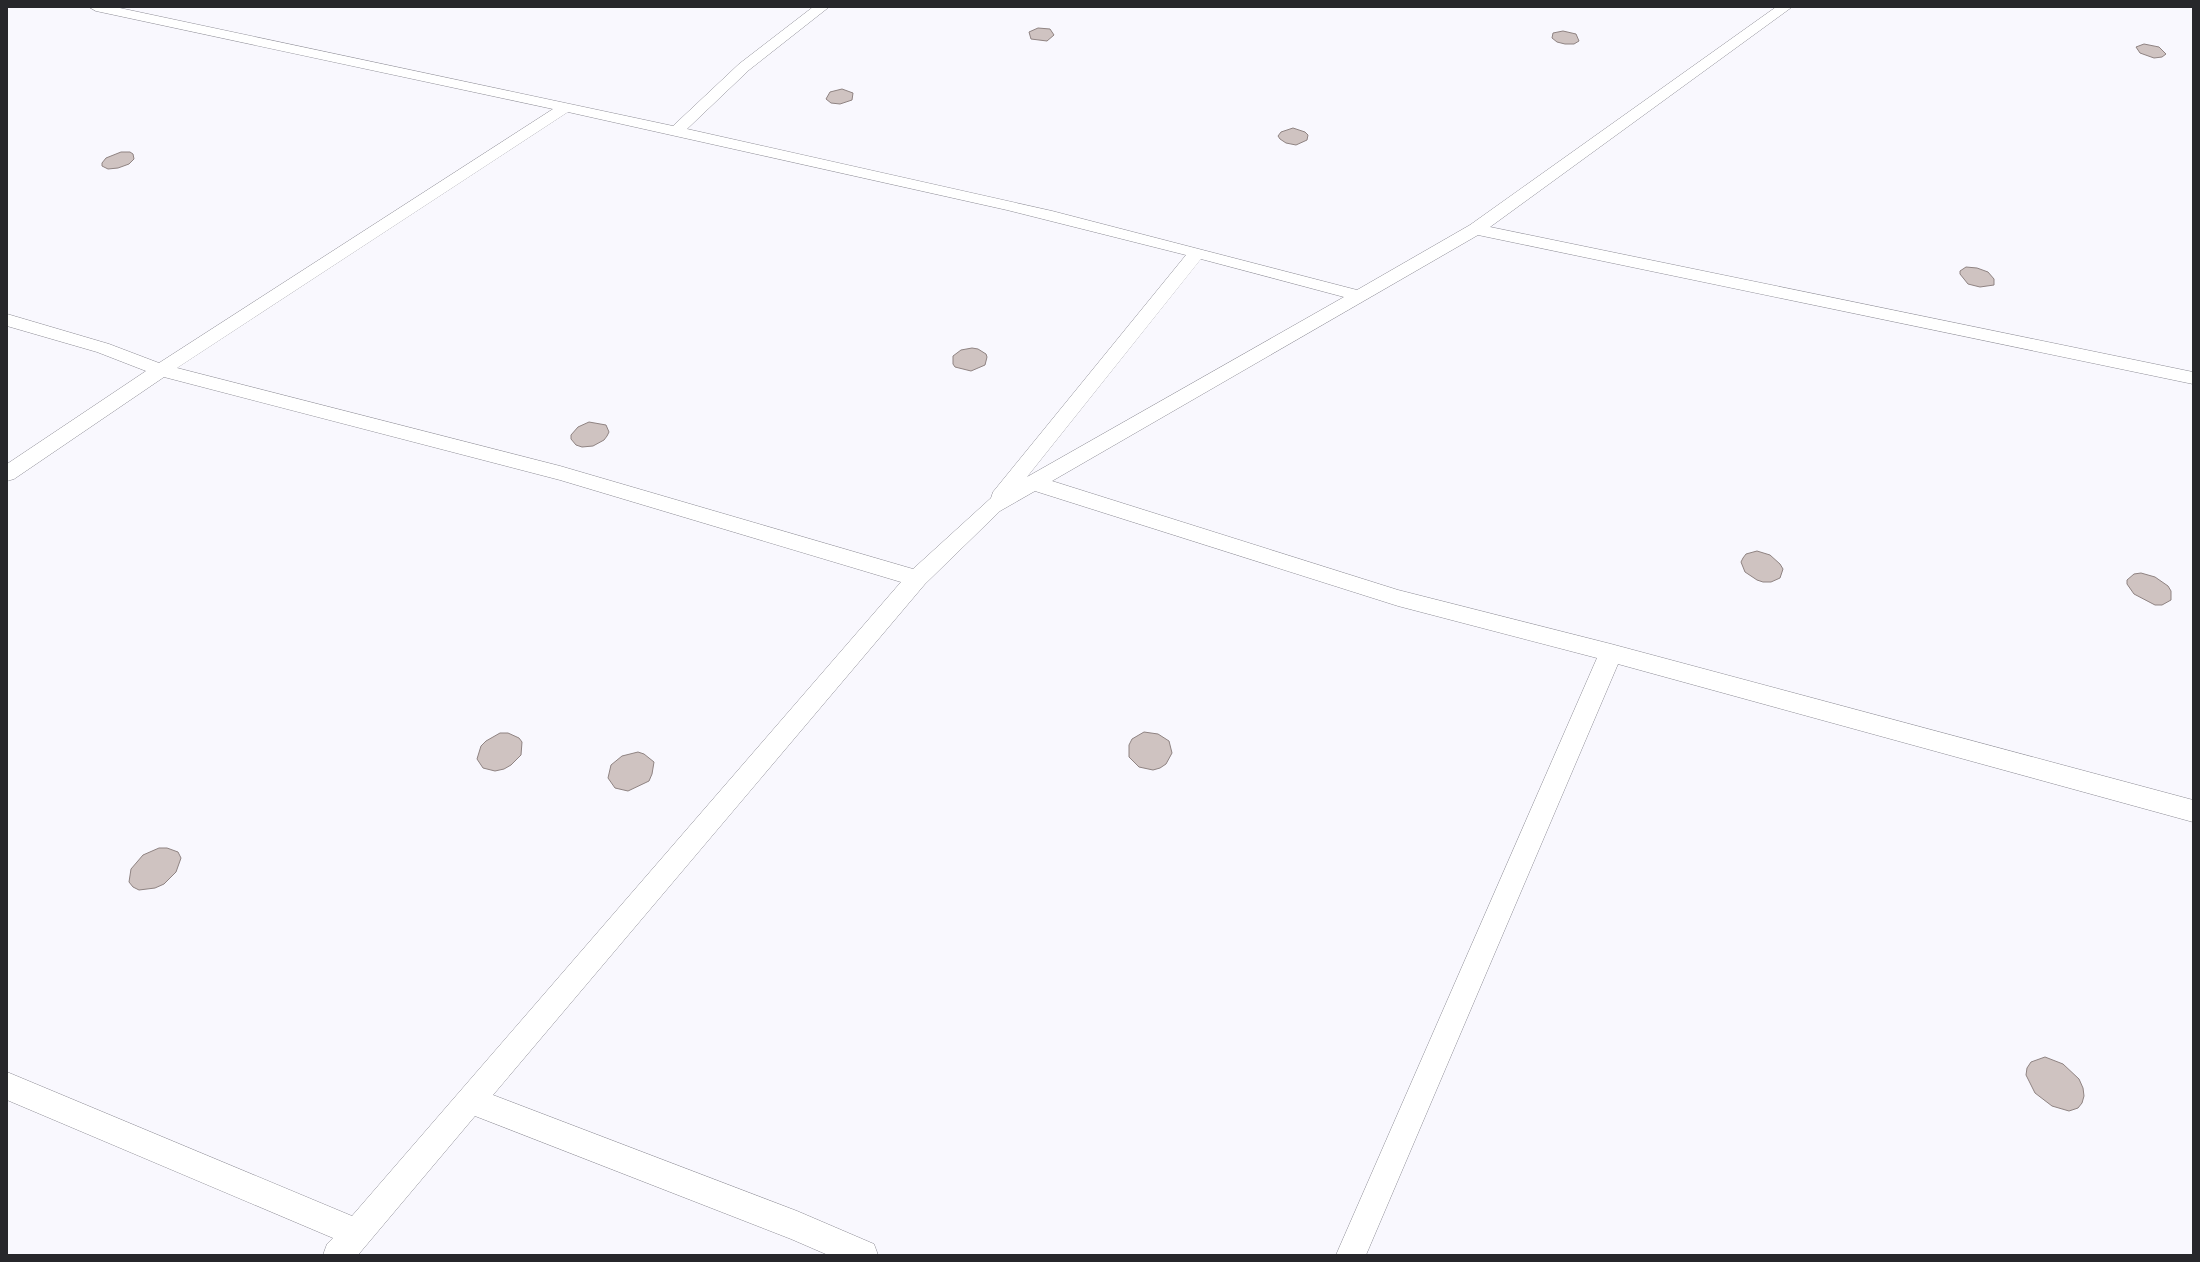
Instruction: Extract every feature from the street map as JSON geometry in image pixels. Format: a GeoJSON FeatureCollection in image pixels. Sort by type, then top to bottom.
{"type":"FeatureCollection","features":[{"type":"Feature","properties":{"kind":"street"},"geometry":{"type":"LineString","coordinates":[[96,7],[676,131],[1008,205],[1361,296]]}},
{"type":"Feature","properties":{"kind":"street"},"geometry":{"type":"LineString","coordinates":[[676,131],[744,68],[822,7]]}},
{"type":"Feature","properties":{"kind":"street"},"geometry":{"type":"LineString","coordinates":[[993,506],[1476,229],[1785,7]]}},
{"type":"Feature","properties":{"kind":"street"},"geometry":{"type":"LineString","coordinates":[[7,474],[161,370],[564,108]]}},
{"type":"Feature","properties":{"kind":"street"},"geometry":{"type":"LineString","coordinates":[[1476,229],[2193,378]]}},
{"type":"Feature","properties":{"kind":"street"},"geometry":{"type":"LineString","coordinates":[[338,1255],[917,578],[993,506],[1197,253]]}},
{"type":"Feature","properties":{"kind":"street"},"geometry":{"type":"LineString","coordinates":[[7,320],[103,348],[161,370],[560,473],[917,578]]}},
{"type":"Feature","properties":{"kind":"street"},"geometry":{"type":"LineString","coordinates":[[1034,483],[1398,598],[1611,653],[2193,811]]}},
{"type":"Feature","properties":{"kind":"street"},"geometry":{"type":"LineString","coordinates":[[1351,1255],[1611,653]]}},
{"type":"Feature","properties":{"kind":"street"},"geometry":{"type":"LineString","coordinates":[[7,1086],[357,1233]]}},
{"type":"Feature","properties":{"kind":"street"},"geometry":{"type":"LineString","coordinates":[[471,1100],[797,1226],[863,1255]]}},
{"type":"Feature","properties":{"kind":"building"},"geometry":{"type":"Polygon","coordinates":[[[1038,28],[1050,29],[1054,35],[1047,41],[1031,39],[1029,32],[1038,28]]]}},
{"type":"Feature","properties":{"kind":"building"},"geometry":{"type":"Polygon","coordinates":[[[1563,31],[1576,34],[1579,41],[1574,44],[1565,44],[1557,42],[1552,38],[1553,33],[1563,31]]]}},
{"type":"Feature","properties":{"kind":"building"},"geometry":{"type":"Polygon","coordinates":[[[2144,44],[2159,47],[2166,54],[2162,57],[2154,58],[2140,53],[2136,47],[2144,44]]]}},
{"type":"Feature","properties":{"kind":"building"},"geometry":{"type":"Polygon","coordinates":[[[842,89],[853,93],[852,100],[840,104],[831,103],[826,99],[830,92],[842,89]]]}},
{"type":"Feature","properties":{"kind":"building"},"geometry":{"type":"Polygon","coordinates":[[[1293,128],[1305,132],[1308,135],[1307,140],[1296,145],[1286,143],[1280,139],[1278,136],[1281,132],[1293,128]]]}},
{"type":"Feature","properties":{"kind":"building"},"geometry":{"type":"Polygon","coordinates":[[[121,152],[130,152],[133,154],[134,159],[129,164],[118,168],[108,169],[102,166],[102,163],[106,158],[121,152]]]}},
{"type":"Feature","properties":{"kind":"building"},"geometry":{"type":"Polygon","coordinates":[[[1966,267],[1977,268],[1988,272],[1994,279],[1994,285],[1980,287],[1968,284],[1960,274],[1960,271],[1966,267]]]}},
{"type":"Feature","properties":{"kind":"building"},"geometry":{"type":"Polygon","coordinates":[[[972,348],[978,349],[986,354],[987,357],[985,365],[971,371],[955,367],[953,364],[953,356],[961,350],[972,348]]]}},
{"type":"Feature","properties":{"kind":"building"},"geometry":{"type":"Polygon","coordinates":[[[589,422],[606,425],[609,432],[607,436],[604,440],[593,446],[582,447],[576,445],[571,439],[571,435],[578,427],[589,422]]]}},
{"type":"Feature","properties":{"kind":"building"},"geometry":{"type":"Polygon","coordinates":[[[1757,551],[1770,555],[1780,564],[1783,569],[1780,578],[1771,582],[1763,582],[1745,572],[1741,562],[1743,558],[1746,554],[1757,551]]]}},
{"type":"Feature","properties":{"kind":"building"},"geometry":{"type":"Polygon","coordinates":[[[2141,573],[2155,577],[2168,586],[2171,591],[2171,600],[2162,605],[2155,605],[2134,594],[2127,584],[2127,580],[2134,574],[2141,573]]]}},
{"type":"Feature","properties":{"kind":"building"},"geometry":{"type":"Polygon","coordinates":[[[1144,732],[1158,734],[1169,741],[1172,753],[1166,764],[1160,768],[1153,770],[1139,767],[1129,757],[1129,745],[1132,739],[1144,732]]]}},
{"type":"Feature","properties":{"kind":"building"},"geometry":{"type":"Polygon","coordinates":[[[500,733],[508,733],[519,738],[522,742],[521,755],[511,765],[504,769],[495,771],[483,768],[477,759],[481,746],[486,741],[500,733]]]}},
{"type":"Feature","properties":{"kind":"building"},"geometry":{"type":"Polygon","coordinates":[[[638,752],[644,754],[654,762],[649,781],[628,791],[615,788],[608,778],[611,765],[622,756],[638,752]]]}},
{"type":"Feature","properties":{"kind":"building"},"geometry":{"type":"Polygon","coordinates":[[[159,848],[167,848],[178,852],[181,858],[176,872],[164,884],[155,888],[139,890],[133,887],[129,882],[131,869],[143,855],[159,848]]]}},
{"type":"Feature","properties":{"kind":"building"},"geometry":{"type":"Polygon","coordinates":[[[2045,1057],[2063,1064],[2079,1079],[2083,1088],[2084,1096],[2082,1103],[2078,1108],[2069,1111],[2052,1106],[2035,1093],[2026,1075],[2027,1068],[2031,1062],[2045,1057]]]}}]}
